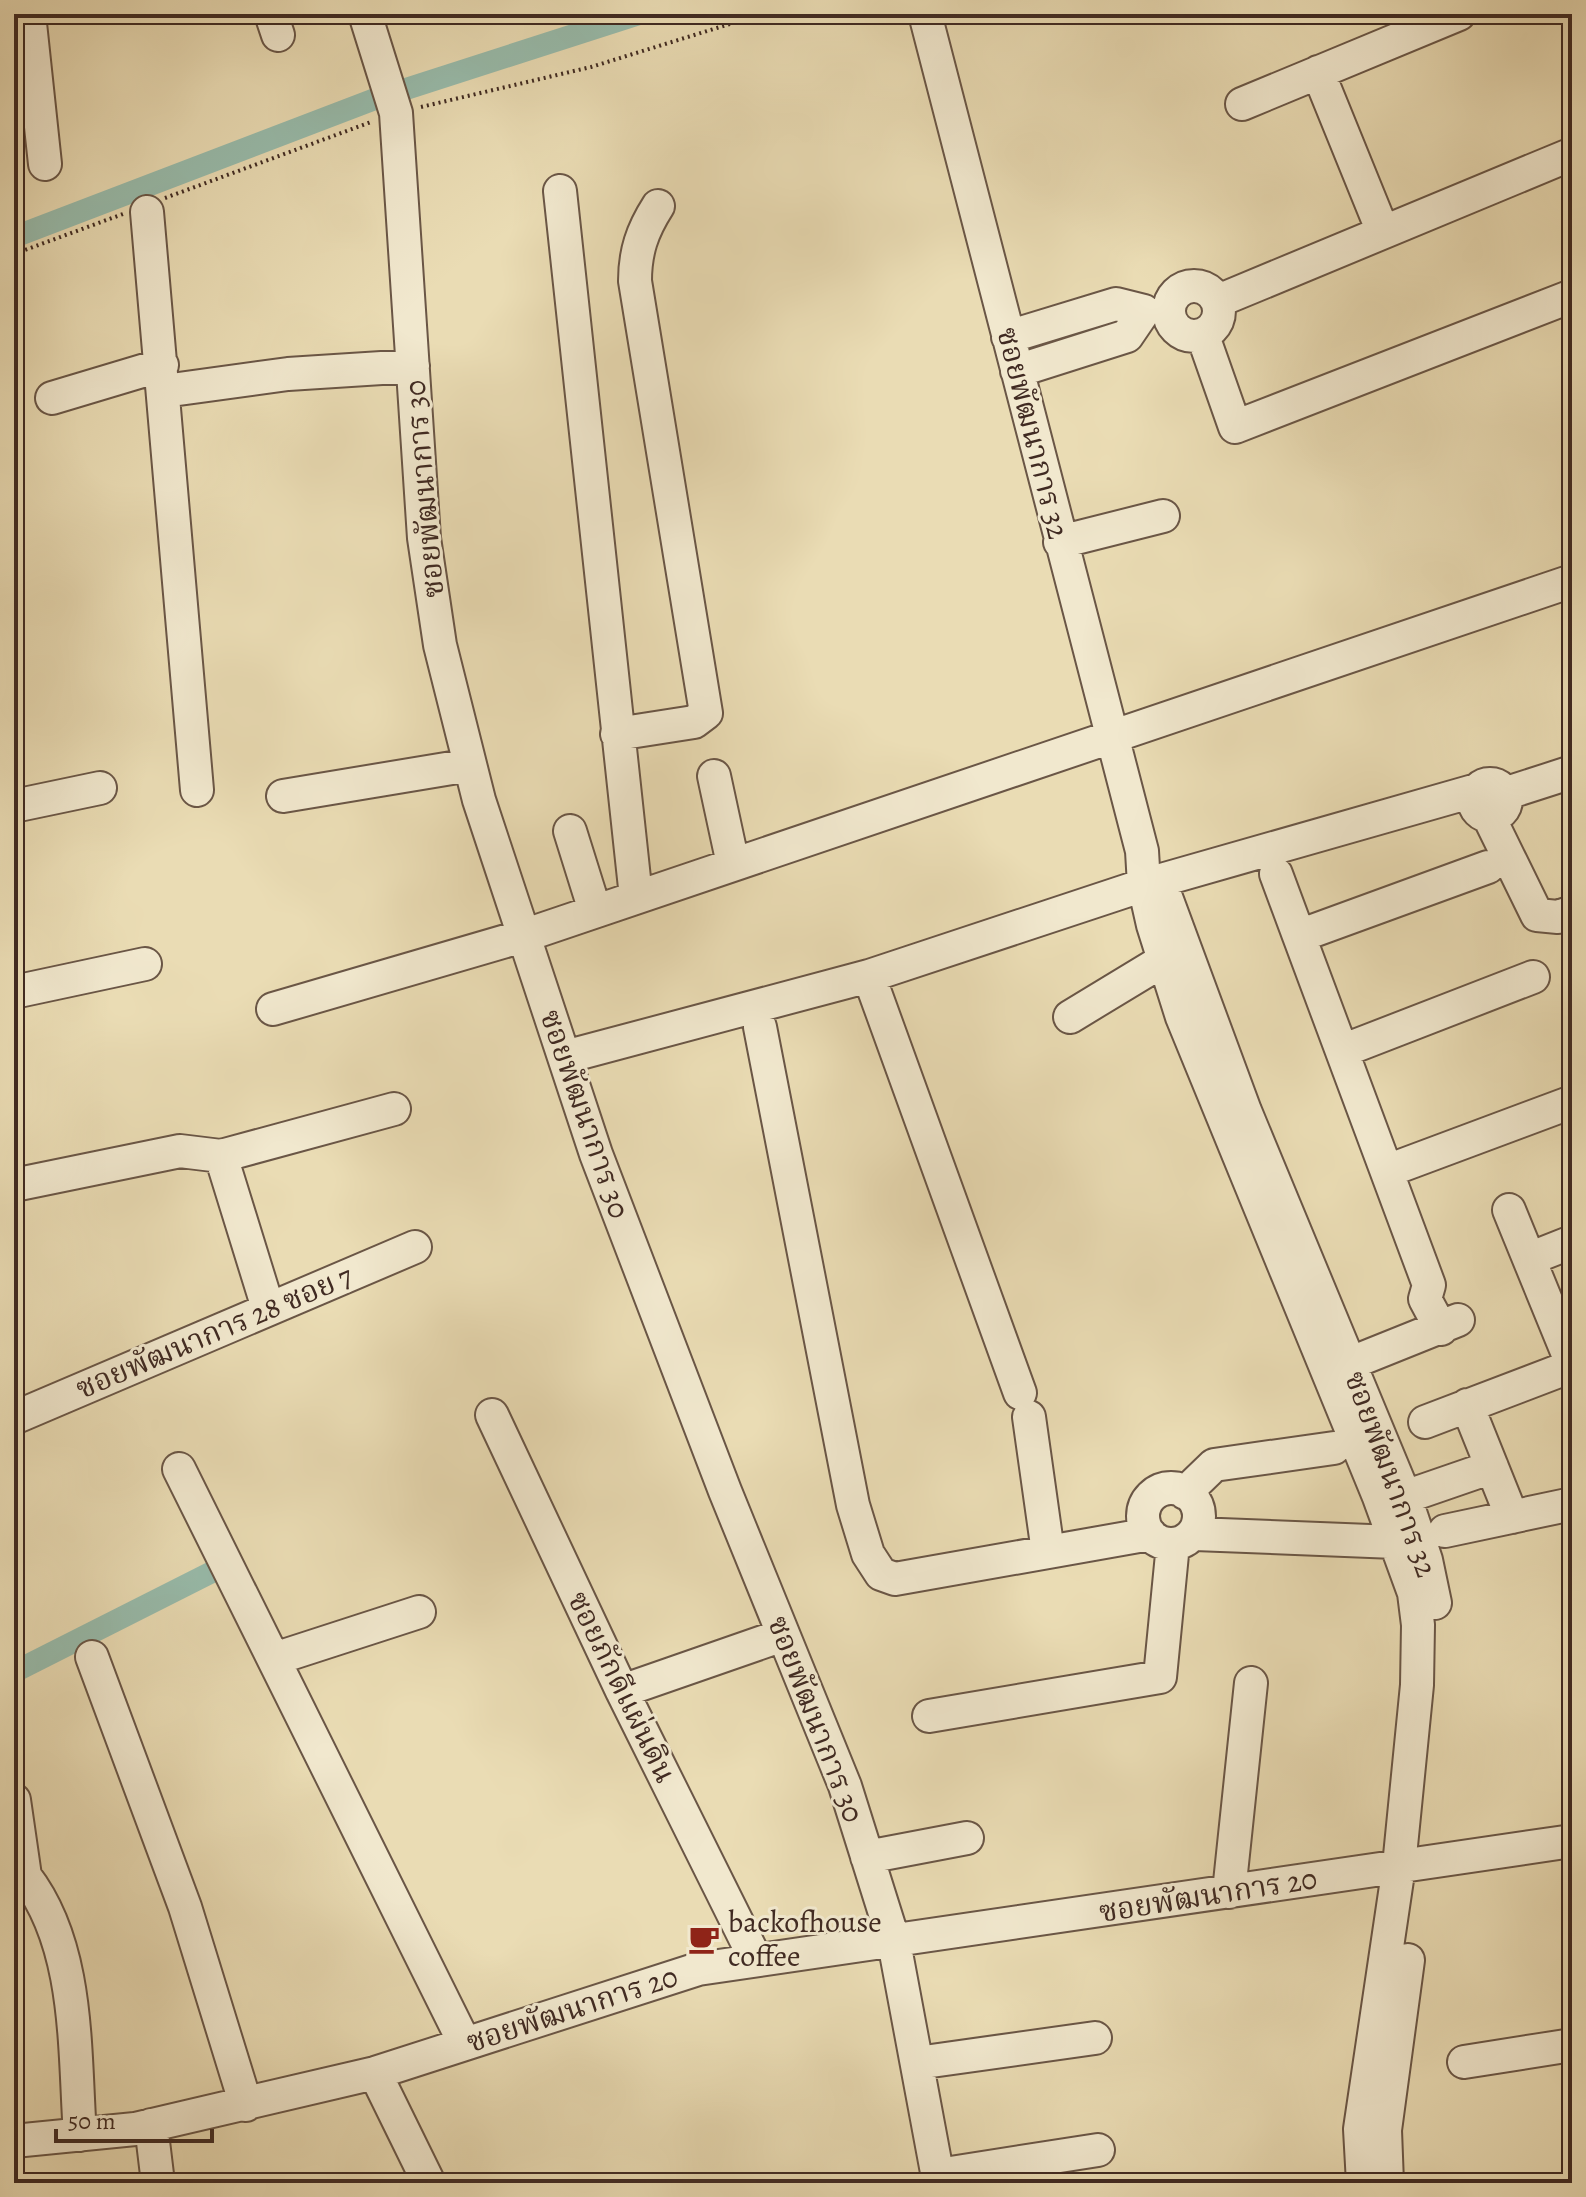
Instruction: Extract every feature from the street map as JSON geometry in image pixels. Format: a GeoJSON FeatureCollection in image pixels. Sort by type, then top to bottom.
{"type":"FeatureCollection","features":[{"type":"Feature","properties":{"kind":"street"},"geometry":{"type":"LineString","coordinates":[[29,14],[45,164]]}},
{"type":"Feature","properties":{"kind":"street","name":"ซอยพัฒนาการ 30"},"geometry":{"type":"LineString","coordinates":[[365,14],[396,113],[424,538],[440,645],[470,765],[596,1154],[845,1786],[894,1942],[939,2179]]}},
{"type":"Feature","properties":{"kind":"street","name":"ซอยพัฒนาการ 32"},"geometry":{"type":"LineString","coordinates":[[925,14],[1060,542],[1152,883],[1234,1116],[1340,1368],[1405,1497],[1434,1593],[1439,1635],[1385,2042],[1387,2183]]}},
{"type":"Feature","properties":{"kind":"street"},"geometry":{"type":"LineString","coordinates":[[1242,104],[1459,14]]}},
{"type":"Feature","properties":{"kind":"street"},"geometry":{"type":"LineString","coordinates":[[1318,72],[1383,232]]}},
{"type":"Feature","properties":{"kind":"street"},"geometry":{"type":"LineString","coordinates":[[1218,301],[1572,154]]}},
{"type":"Feature","properties":{"kind":"street"},"geometry":{"type":"LineString","coordinates":[[560,191],[636,897]]}},
{"type":"Feature","properties":{"kind":"street"},"geometry":{"type":"LineString","coordinates":[[617,734],[694,722],[706,713],[635,281],[635,258],[644,229],[658,206]]}},
{"type":"Feature","properties":{"kind":"street"},"geometry":{"type":"LineString","coordinates":[[147,208],[197,790]]}},
{"type":"Feature","properties":{"kind":"street"},"geometry":{"type":"LineString","coordinates":[[1008,337],[1116,304],[1156,310],[1169,317],[1178,331],[1194,337],[1203,336],[1219,318],[1218,301],[1207,289],[1190,286],[1176,294],[1156,310],[1127,336],[1017,371]]}},
{"type":"Feature","properties":{"kind":"street"},"geometry":{"type":"LineString","coordinates":[[1203,336],[1235,427],[1572,296]]}},
{"type":"Feature","properties":{"kind":"street"},"geometry":{"type":"LineString","coordinates":[[52,398],[163,378],[413,366]]}},
{"type":"Feature","properties":{"kind":"street"},"geometry":{"type":"LineString","coordinates":[[1060,542],[1163,516]]}},
{"type":"Feature","properties":{"kind":"street"},"geometry":{"type":"LineString","coordinates":[[273,1009],[523,936],[1572,581]]}},
{"type":"Feature","properties":{"kind":"street"},"geometry":{"type":"LineString","coordinates":[[283,796],[470,765]]}},
{"type":"Feature","properties":{"kind":"street"},"geometry":{"type":"LineString","coordinates":[[565,1057],[869,976],[1152,883],[1490,800],[1572,772]]}},
{"type":"Feature","properties":{"kind":"street"},"geometry":{"type":"LineString","coordinates":[[714,776],[733,864]]}},
{"type":"Feature","properties":{"kind":"street"},"geometry":{"type":"LineString","coordinates":[[14,806],[100,788]]}},
{"type":"Feature","properties":{"kind":"street"},"geometry":{"type":"LineString","coordinates":[[1490,800],[1537,915],[1558,917],[1572,912]]}},
{"type":"Feature","properties":{"kind":"street"},"geometry":{"type":"LineString","coordinates":[[570,831],[595,911]]}},
{"type":"Feature","properties":{"kind":"street"},"geometry":{"type":"LineString","coordinates":[[1299,936],[1488,867]]}},
{"type":"Feature","properties":{"kind":"street"},"geometry":{"type":"LineString","coordinates":[[1276,874],[1429,1285],[1425,1299],[1441,1329],[1340,1368]]}},
{"type":"Feature","properties":{"kind":"street","name":"ซอยพัฒนาการ 32"},"geometry":{"type":"LineString","coordinates":[[1152,883],[1164,960],[1182,1017],[1234,1116]]}},
{"type":"Feature","properties":{"kind":"street"},"geometry":{"type":"LineString","coordinates":[[1070,1017],[1164,960]]}},
{"type":"Feature","properties":{"kind":"street"},"geometry":{"type":"LineString","coordinates":[[14,992],[145,964]]}},
{"type":"Feature","properties":{"kind":"street"},"geometry":{"type":"LineString","coordinates":[[869,976],[1024,1405],[1048,1552]]}},
{"type":"Feature","properties":{"kind":"street"},"geometry":{"type":"LineString","coordinates":[[1342,1051],[1533,977]]}},
{"type":"Feature","properties":{"kind":"street"},"geometry":{"type":"LineString","coordinates":[[760,1027],[853,1505],[868,1554],[881,1574],[895,1579],[1048,1552],[1173,1538],[1395,1542]]}},
{"type":"Feature","properties":{"kind":"street"},"geometry":{"type":"LineString","coordinates":[[1387,1171],[1572,1102]]}},
{"type":"Feature","properties":{"kind":"street"},"geometry":{"type":"LineString","coordinates":[[14,1185],[159,1154],[189,1151],[221,1156],[394,1109]]}},
{"type":"Feature","properties":{"kind":"street"},"geometry":{"type":"LineString","coordinates":[[221,1156],[268,1308]]}},
{"type":"Feature","properties":{"kind":"street"},"geometry":{"type":"LineString","coordinates":[[1425,1422],[1572,1365],[1509,1210]]}},
{"type":"Feature","properties":{"kind":"street"},"geometry":{"type":"LineString","coordinates":[[1529,1259],[1572,1242]]}},
{"type":"Feature","properties":{"kind":"street","name":"ซอยพัฒนาการ 28 ซอย 7"},"geometry":{"type":"LineString","coordinates":[[14,1418],[415,1247]]}},
{"type":"Feature","properties":{"kind":"street","name":"ซอยพัฒนาการ 32"},"geometry":{"type":"LineString","coordinates":[[1340,1368],[1414,1593],[1418,1625],[1410,1864]]}},
{"type":"Feature","properties":{"kind":"street"},"geometry":{"type":"LineString","coordinates":[[1467,1405],[1512,1517]]}},
{"type":"Feature","properties":{"kind":"street","name":"ซอยภักดีแผ่นดิน"},"geometry":{"type":"LineString","coordinates":[[492,1415],[622,1691],[755,1958]]}},
{"type":"Feature","properties":{"kind":"street"},"geometry":{"type":"LineString","coordinates":[[1185,1493],[1214,1465],[1334,1448]]}},
{"type":"Feature","properties":{"kind":"street"},"geometry":{"type":"LineString","coordinates":[[1405,1497],[1492,1467]]}},
{"type":"Feature","properties":{"kind":"street"},"geometry":{"type":"LineString","coordinates":[[179,1469],[465,2044]]}},
{"type":"Feature","properties":{"kind":"street"},"geometry":{"type":"LineString","coordinates":[[929,1716],[1160,1677],[1173,1538],[1198,1513],[1193,1500],[1185,1493],[1162,1489],[1148,1498],[1142,1513],[1173,1538]]}},
{"type":"Feature","properties":{"kind":"street"},"geometry":{"type":"LineString","coordinates":[[1445,1531],[1572,1504]]}},
{"type":"Feature","properties":{"kind":"street"},"geometry":{"type":"LineString","coordinates":[[274,1659],[419,1612]]}},
{"type":"Feature","properties":{"kind":"street"},"geometry":{"type":"LineString","coordinates":[[622,1691],[783,1635]]}},
{"type":"Feature","properties":{"kind":"street"},"geometry":{"type":"LineString","coordinates":[[92,1657],[185,1907],[246,2105]]}},
{"type":"Feature","properties":{"kind":"street"},"geometry":{"type":"LineString","coordinates":[[1229,1892],[1251,1683]]}},
{"type":"Feature","properties":{"kind":"street"},"geometry":{"type":"LineString","coordinates":[[14,1800],[20,1877],[41,1896],[65,1967],[71,2000],[80,2135]]}},
{"type":"Feature","properties":{"kind":"street"},"geometry":{"type":"LineString","coordinates":[[867,1857],[967,1838]]}},
{"type":"Feature","properties":{"kind":"street","name":"ซอยพัฒนาการ 20"},"geometry":{"type":"LineString","coordinates":[[14,2141],[151,2125],[246,2105],[375,2073],[643,1984],[755,1958],[894,1942],[1572,1841]]}},
{"type":"Feature","properties":{"kind":"street"},"geometry":{"type":"LineString","coordinates":[[917,2063],[1095,2038]]}},
{"type":"Feature","properties":{"kind":"street","name":"ซอยพัฒนาการ 32"},"geometry":{"type":"LineString","coordinates":[[1363,2183],[1360,2129],[1385,2042]]}},
{"type":"Feature","properties":{"kind":"street"},"geometry":{"type":"LineString","coordinates":[[1464,2062],[1572,2045]]}},
{"type":"Feature","properties":{"kind":"street"},"geometry":{"type":"LineString","coordinates":[[375,2073],[429,2183]]}},
{"type":"Feature","properties":{"kind":"street"},"geometry":{"type":"LineString","coordinates":[[151,2125],[158,2183]]}},
{"type":"Feature","properties":{"kind":"street"},"geometry":{"type":"LineString","coordinates":[[939,2179],[1098,2150]]}},
{"type":"Feature","properties":{"kind":"path"},"geometry":{"type":"LineString","coordinates":[[14,254],[147,208],[396,113],[591,67],[762,14]]}},
{"type":"Feature","properties":{"kind":"waterway"},"geometry":{"type":"LineString","coordinates":[[14,237],[375,99],[639,14]]}},
{"type":"Feature","properties":{"kind":"waterway"},"geometry":{"type":"LineString","coordinates":[[14,1672],[216,1570]]}},
{"type":"Feature","properties":{"kind":"place","name":"backofhouse coffee"},"geometry":{"type":"Point","coordinates":[704,1939]}}]}
